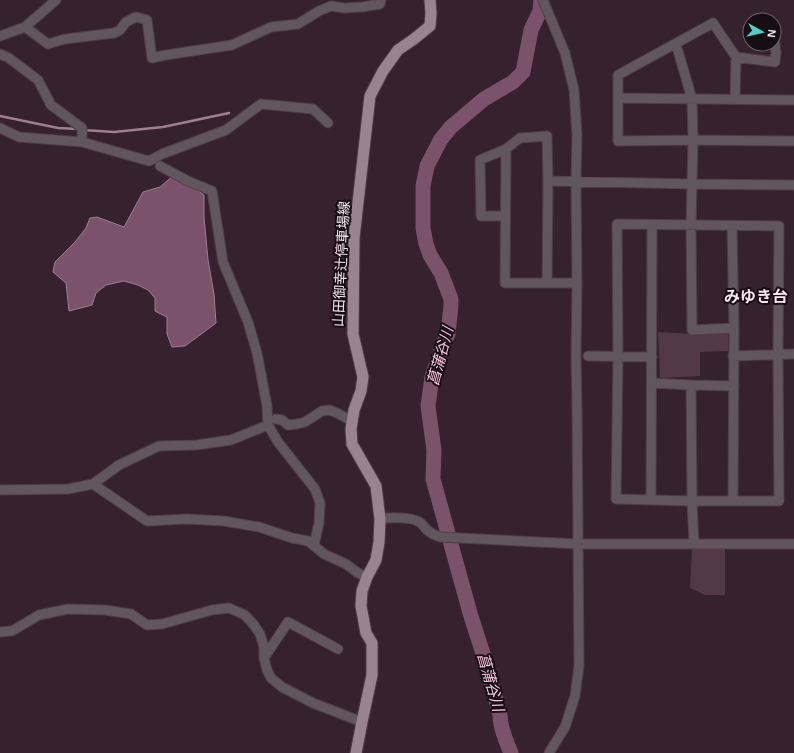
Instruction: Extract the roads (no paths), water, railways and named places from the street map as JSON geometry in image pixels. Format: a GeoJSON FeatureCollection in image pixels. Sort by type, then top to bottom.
{"type":"FeatureCollection","features":[{"type":"Feature","properties":{"kind":"main road","name":"山田御幸辻停車場線"},"geometry":{"type":"LineString","coordinates":[[356,753],[372,675],[372,643],[366,633],[361,606],[362,591],[367,577],[376,560],[379,542],[380,519],[376,486],[352,444],[352,421],[354,410],[361,392],[363,377],[353,334],[354,238],[370,96],[383,71],[398,50],[430,26],[432,13],[430,0]]}},
{"type":"Feature","properties":{"kind":"street"},"geometry":{"type":"LineString","coordinates":[[0,36],[25,27],[56,0]]}},
{"type":"Feature","properties":{"kind":"street"},"geometry":{"type":"LineString","coordinates":[[25,27],[48,44],[65,39],[114,33],[120,30],[126,22],[136,18],[147,20],[152,58],[166,54],[232,44],[271,27],[298,24],[319,11],[331,6],[344,8],[362,7],[380,4],[381,0]]}},
{"type":"Feature","properties":{"kind":"street"},"geometry":{"type":"LineString","coordinates":[[543,0],[565,53],[574,90],[577,136],[576,356],[579,666],[575,696],[565,727],[549,753]]}},
{"type":"Feature","properties":{"kind":"street"},"geometry":{"type":"LineString","coordinates":[[734,99],[736,57],[713,23],[618,75],[618,141],[794,141]]}},
{"type":"Feature","properties":{"kind":"street"},"geometry":{"type":"LineString","coordinates":[[676,44],[692,99],[692,330],[734,328]]}},
{"type":"Feature","properties":{"kind":"street"},"geometry":{"type":"LineString","coordinates":[[736,57],[775,62],[776,52]]}},
{"type":"Feature","properties":{"kind":"street"},"geometry":{"type":"LineString","coordinates":[[0,54],[9,58],[38,80],[51,105],[82,128],[82,142]]}},
{"type":"Feature","properties":{"kind":"street"},"geometry":{"type":"LineString","coordinates":[[618,98],[794,100]]}},
{"type":"Feature","properties":{"kind":"street"},"geometry":{"type":"LineString","coordinates":[[0,128],[19,138],[82,142],[149,160],[226,130],[261,104],[313,109],[328,123]]}},
{"type":"Feature","properties":{"kind":"street"},"geometry":{"type":"LineString","coordinates":[[505,216],[481,216],[480,160],[506,149],[520,138],[547,136],[547,283]]}},
{"type":"Feature","properties":{"kind":"street"},"geometry":{"type":"LineString","coordinates":[[506,149],[505,283],[577,283]]}},
{"type":"Feature","properties":{"kind":"street"},"geometry":{"type":"LineString","coordinates":[[160,166],[188,181],[212,191],[223,262],[248,322],[257,353],[267,406],[268,426],[278,442],[315,489],[320,503],[320,516],[314,545]]}},
{"type":"Feature","properties":{"kind":"street"},"geometry":{"type":"LineString","coordinates":[[548,181],[794,185]]}},
{"type":"Feature","properties":{"kind":"street"},"geometry":{"type":"LineString","coordinates":[[617,224],[691,225],[779,226],[779,501],[616,499],[618,357],[617,224]]}},
{"type":"Feature","properties":{"kind":"street"},"geometry":{"type":"LineString","coordinates":[[651,500],[652,225]]}},
{"type":"Feature","properties":{"kind":"street"},"geometry":{"type":"LineString","coordinates":[[732,226],[734,328],[733,501]]}},
{"type":"Feature","properties":{"kind":"street"},"geometry":{"type":"LineString","coordinates":[[733,356],[794,354]]}},
{"type":"Feature","properties":{"kind":"street"},"geometry":{"type":"LineString","coordinates":[[588,356],[652,357]]}},
{"type":"Feature","properties":{"kind":"street"},"geometry":{"type":"LineString","coordinates":[[652,383],[734,386]]}},
{"type":"Feature","properties":{"kind":"street"},"geometry":{"type":"LineString","coordinates":[[691,385],[694,544]]}},
{"type":"Feature","properties":{"kind":"street"},"geometry":{"type":"LineString","coordinates":[[276,419],[282,420],[288,424],[297,424],[305,422],[322,411],[329,410],[352,421]]}},
{"type":"Feature","properties":{"kind":"street"},"geometry":{"type":"LineString","coordinates":[[0,490],[68,489],[93,484],[119,465],[159,446],[197,445],[231,440],[268,426]]}},
{"type":"Feature","properties":{"kind":"street"},"geometry":{"type":"LineString","coordinates":[[93,484],[147,521],[187,518],[224,521],[259,527],[292,538],[308,541],[324,554],[346,564],[358,573],[367,577]]}},
{"type":"Feature","properties":{"kind":"street"},"geometry":{"type":"LineString","coordinates":[[380,519],[408,518],[419,522],[432,534],[440,538],[578,544],[794,544]]}},
{"type":"Feature","properties":{"kind":"street"},"geometry":{"type":"LineString","coordinates":[[0,632],[12,631],[39,615],[68,609],[105,610],[131,614],[147,625],[162,624],[212,610],[229,608],[245,615],[254,624],[260,634],[264,647],[264,658],[267,670],[271,678],[282,687],[313,703],[362,722]]}},
{"type":"Feature","properties":{"kind":"street"},"geometry":{"type":"LineString","coordinates":[[264,658],[288,622],[338,649]]}},
{"type":"Feature","properties":{"kind":"waterway","name":"菖蒲谷川"},"geometry":{"type":"LineString","coordinates":[[511,753],[502,729],[500,715],[485,660],[470,613],[433,479],[434,450],[428,406],[432,377],[448,334],[451,299],[441,273],[430,255],[426,244],[423,228],[423,186],[427,166],[441,139],[451,127],[484,99],[513,82],[523,72],[531,30],[540,11],[541,0]]}},
{"type":"Feature","properties":{"kind":"waterway"},"geometry":{"type":"LineString","coordinates":[[83,130],[114,132],[163,127],[229,113]]}},
{"type":"Feature","properties":{"kind":"waterway"},"geometry":{"type":"LineString","coordinates":[[0,116],[58,128],[78,129]]}},
{"type":"Feature","properties":{"kind":"district","name":"みゆき台"},"geometry":{"type":"Point","coordinates":[756,296]}}]}
